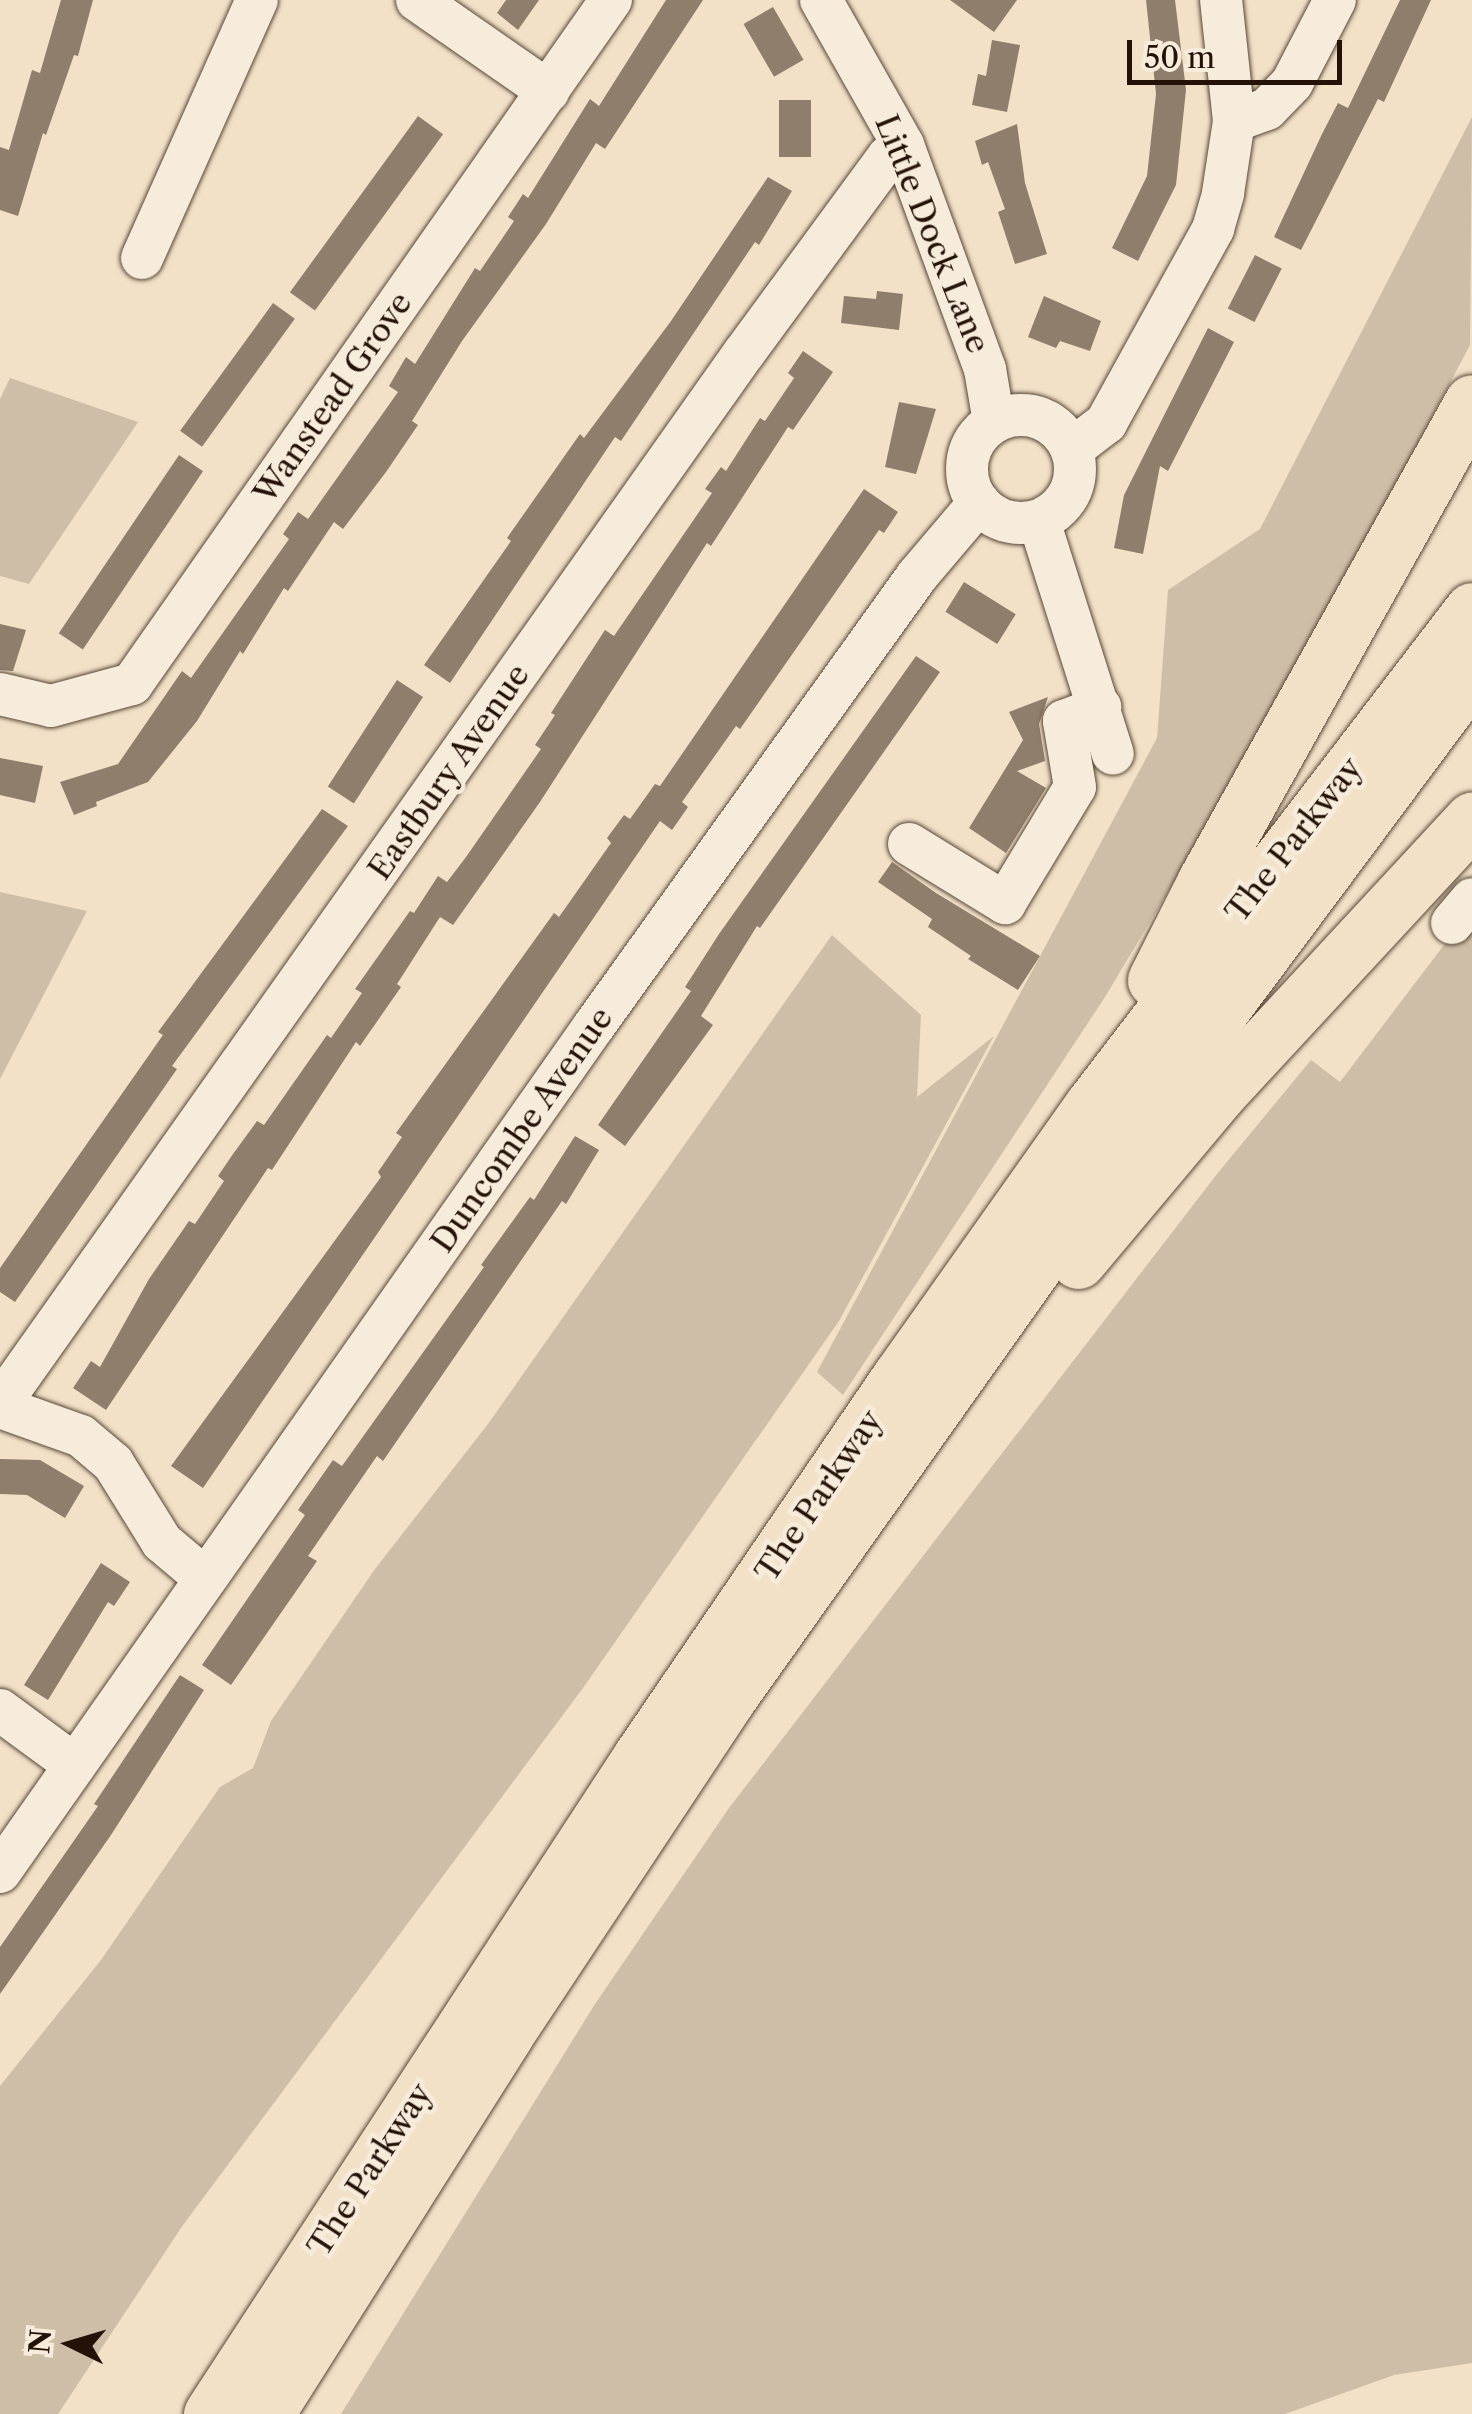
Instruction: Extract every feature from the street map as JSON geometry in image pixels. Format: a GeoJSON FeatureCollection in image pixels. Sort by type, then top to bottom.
{"type":"FeatureCollection","features":[{"type":"Feature","properties":{"kind":"highway"},"geometry":{"type":"LineString","coordinates":[[1090,1107],[1205,881],[1472,402]]}},
{"type":"Feature","properties":{"kind":"highway","name":"The Parkway"},"geometry":{"type":"LineString","coordinates":[[211,2414],[642,1756],[1090,1107],[1472,610]]}},
{"type":"Feature","properties":{"kind":"highway","name":"The Parkway"},"geometry":{"type":"LineString","coordinates":[[276,2401],[506,2034],[727,1700],[1234,990],[1472,673]]}},
{"type":"Feature","properties":{"kind":"highway"},"geometry":{"type":"LineString","coordinates":[[845,1533],[1218,1094],[1472,820]]}},
{"type":"Feature","properties":{"kind":"street"},"geometry":{"type":"LineString","coordinates":[[142,258],[258,0]]}},
{"type":"Feature","properties":{"kind":"street"},"geometry":{"type":"LineString","coordinates":[[417,0],[548,91]]}},
{"type":"Feature","properties":{"kind":"street","name":"Wanstead Grove"},"geometry":{"type":"LineString","coordinates":[[0,694],[51,706],[132,684],[612,0]]}},
{"type":"Feature","properties":{"kind":"street","name":"Little Dock Lane"},"geometry":{"type":"LineString","coordinates":[[821,0],[903,145],[986,368],[994,422]]}},
{"type":"Feature","properties":{"kind":"street"},"geometry":{"type":"LineString","coordinates":[[1072,449],[1106,423],[1213,229],[1224,193],[1234,120],[1222,0]]}},
{"type":"Feature","properties":{"kind":"street"},"geometry":{"type":"LineString","coordinates":[[1234,120],[1267,109],[1292,83],[1335,0]]}},
{"type":"Feature","properties":{"kind":"street","name":"Eastbury Avenue"},"geometry":{"type":"LineString","coordinates":[[0,1406],[744,353],[888,157],[903,145]]}},
{"type":"Feature","properties":{"kind":"street"},"geometry":{"type":"LineString","coordinates":[[1017,415],[1042,419],[1062,433],[1072,449],[1076,471],[1068,496],[1039,521],[1015,523],[994,516],[978,502],[968,479],[969,454],[979,435],[994,422],[1017,415]]}},
{"type":"Feature","properties":{"kind":"street","name":"Duncombe Avenue"},"geometry":{"type":"LineString","coordinates":[[0,1872],[917,576],[978,502]]}},
{"type":"Feature","properties":{"kind":"street"},"geometry":{"type":"LineString","coordinates":[[1039,521],[1113,754]]}},
{"type":"Feature","properties":{"kind":"street"},"geometry":{"type":"LineString","coordinates":[[909,844],[1005,903],[1075,786],[1064,722],[1100,707]]}},
{"type":"Feature","properties":{"kind":"street"},"geometry":{"type":"LineString","coordinates":[[0,1406],[82,1436],[113,1462],[162,1542],[206,1578]]}},
{"type":"Feature","properties":{"kind":"street"},"geometry":{"type":"LineString","coordinates":[[0,1710],[75,1765]]}},
{"type":"Feature","properties":{"kind":"shaded area"},"geometry":{"type":"Polygon","coordinates":[[[1472,117],[1470,345],[1281,703],[1105,997],[843,1395],[817,1372],[1157,738],[1168,590],[1260,529],[1472,117]]]}},
{"type":"Feature","properties":{"kind":"shaded area"},"geometry":{"type":"Polygon","coordinates":[[[10,378],[138,422],[29,584],[0,576],[0,399],[10,378]]]}},
{"type":"Feature","properties":{"kind":"shaded area"},"geometry":{"type":"Polygon","coordinates":[[[0,892],[87,911],[0,1079],[0,892]]]}},
{"type":"Feature","properties":{"kind":"shaded area"},"geometry":{"type":"Polygon","coordinates":[[[1472,908],[1472,2363],[1394,2375],[1285,2414],[341,2414],[595,2004],[729,1808],[1217,1174],[1311,1060],[1340,1082],[1472,908]]]}},
{"type":"Feature","properties":{"kind":"shaded area"},"geometry":{"type":"Polygon","coordinates":[[[832,935],[921,1015],[917,1097],[994,1036],[839,1321],[583,1688],[183,2225],[58,2414],[0,2414],[0,2086],[101,1960],[220,1787],[253,1768],[271,1721],[375,1569],[488,1424],[832,935]]]}},
{"type":"Feature","properties":{"kind":"building"},"geometry":{"type":"Polygon","coordinates":[[[61,0],[93,0],[78,56],[74,55],[46,135],[43,133],[18,216],[0,210],[0,147],[9,150],[32,70],[40,73],[61,0]]]}},
{"type":"Feature","properties":{"kind":"building"},"geometry":{"type":"Polygon","coordinates":[[[506,0],[539,0],[518,30],[497,13],[506,0]]]}},
{"type":"Feature","properties":{"kind":"building"},"geometry":{"type":"Polygon","coordinates":[[[666,0],[703,0],[605,149],[596,143],[546,224],[462,341],[412,421],[418,425],[386,472],[343,529],[334,522],[288,591],[284,588],[243,654],[240,651],[197,721],[148,782],[74,815],[60,782],[118,764],[182,671],[191,678],[289,539],[283,534],[298,512],[308,519],[398,392],[389,386],[406,357],[415,364],[475,268],[480,271],[514,221],[508,217],[523,194],[528,198],[590,99],[599,106],[666,0]]]}},
{"type":"Feature","properties":{"kind":"building"},"geometry":{"type":"Polygon","coordinates":[[[950,0],[1017,0],[994,32],[950,0]]]}},
{"type":"Feature","properties":{"kind":"building"},"geometry":{"type":"Polygon","coordinates":[[[1146,0],[1175,0],[1186,90],[1176,185],[1138,261],[1112,248],[1147,176],[1156,94],[1146,0]]]}},
{"type":"Feature","properties":{"kind":"building"},"geometry":{"type":"Polygon","coordinates":[[[1400,0],[1431,0],[1384,102],[1378,99],[1301,250],[1274,237],[1338,103],[1348,108],[1400,0]]]}},
{"type":"Feature","properties":{"kind":"building"},"geometry":{"type":"Polygon","coordinates":[[[773,7],[804,60],[774,77],[744,24],[773,7]]]}},
{"type":"Feature","properties":{"kind":"building"},"geometry":{"type":"Polygon","coordinates":[[[992,40],[1020,45],[1007,112],[972,105],[978,74],[986,76],[992,40]]]}},
{"type":"Feature","properties":{"kind":"building"},"geometry":{"type":"Polygon","coordinates":[[[779,100],[811,100],[811,157],[779,157],[779,100]]]}},
{"type":"Feature","properties":{"kind":"building"},"geometry":{"type":"Polygon","coordinates":[[[418,116],[443,134],[315,311],[290,292],[418,116]]]}},
{"type":"Feature","properties":{"kind":"building"},"geometry":{"type":"Polygon","coordinates":[[[1017,124],[1025,183],[1047,254],[1015,264],[998,212],[1005,209],[988,162],[982,165],[975,141],[1017,124]]]}},
{"type":"Feature","properties":{"kind":"building"},"geometry":{"type":"Polygon","coordinates":[[[768,177],[792,191],[759,245],[755,242],[621,441],[615,437],[450,683],[424,665],[580,434],[584,438],[671,321],[768,177]]]}},
{"type":"Feature","properties":{"kind":"building"},"geometry":{"type":"Polygon","coordinates":[[[1255,255],[1282,269],[1254,322],[1228,308],[1255,255]]]}},
{"type":"Feature","properties":{"kind":"building"},"geometry":{"type":"Polygon","coordinates":[[[877,291],[903,294],[899,330],[841,323],[844,296],[876,299],[877,291]]]}},
{"type":"Feature","properties":{"kind":"building"},"geometry":{"type":"Polygon","coordinates":[[[1044,296],[1101,321],[1090,351],[1060,341],[1056,348],[1028,337],[1044,296]]]}},
{"type":"Feature","properties":{"kind":"building"},"geometry":{"type":"Polygon","coordinates":[[[273,303],[295,319],[202,447],[180,431],[273,303]]]}},
{"type":"Feature","properties":{"kind":"building"},"geometry":{"type":"Polygon","coordinates":[[[1208,328],[1234,342],[1168,471],[1160,466],[1143,554],[1114,548],[1124,495],[1208,328]]]}},
{"type":"Feature","properties":{"kind":"building"},"geometry":{"type":"Polygon","coordinates":[[[803,351],[833,372],[793,430],[788,427],[711,546],[707,543],[540,802],[453,925],[440,917],[397,984],[401,987],[360,1046],[356,1042],[272,1170],[268,1168],[106,1410],[73,1388],[91,1361],[100,1367],[149,1279],[189,1221],[195,1224],[224,1181],[218,1176],[257,1121],[264,1125],[327,1035],[331,1038],[362,993],[355,989],[410,911],[414,913],[438,876],[447,882],[466,857],[541,749],[535,745],[555,715],[551,713],[605,630],[614,636],[712,493],[705,489],[721,467],[726,471],[760,418],[765,421],[794,378],[788,373],[803,351]]]}},
{"type":"Feature","properties":{"kind":"building"},"geometry":{"type":"Polygon","coordinates":[[[899,402],[936,409],[916,474],[885,467],[899,402]]]}},
{"type":"Feature","properties":{"kind":"building"},"geometry":{"type":"Polygon","coordinates":[[[179,455],[203,471],[83,649],[59,633],[179,455]]]}},
{"type":"Feature","properties":{"kind":"building"},"geometry":{"type":"Polygon","coordinates":[[[864,489],[898,512],[884,533],[879,530],[740,729],[736,726],[682,802],[688,807],[672,830],[660,821],[203,1488],[171,1466],[381,1177],[378,1172],[402,1137],[396,1133],[554,913],[559,917],[611,843],[607,838],[624,815],[630,819],[655,784],[660,786],[864,489]]]}},
{"type":"Feature","properties":{"kind":"building"},"geometry":{"type":"Polygon","coordinates":[[[964,582],[1016,614],[997,644],[945,612],[964,582]]]}},
{"type":"Feature","properties":{"kind":"building"},"geometry":{"type":"Polygon","coordinates":[[[0,624],[26,630],[13,671],[0,670],[0,624]]]}},
{"type":"Feature","properties":{"kind":"building"},"geometry":{"type":"Polygon","coordinates":[[[916,656],[940,672],[760,928],[757,926],[701,1016],[713,1025],[625,1146],[598,1125],[691,991],[685,987],[719,934],[916,656]]]}},
{"type":"Feature","properties":{"kind":"building"},"geometry":{"type":"Polygon","coordinates":[[[397,680],[423,697],[354,803],[328,787],[397,680]]]}},
{"type":"Feature","properties":{"kind":"building"},"geometry":{"type":"Polygon","coordinates":[[[1048,697],[1039,724],[1045,761],[1017,771],[1046,788],[1006,853],[969,828],[1023,740],[1009,712],[1048,697]]]}},
{"type":"Feature","properties":{"kind":"building"},"geometry":{"type":"Polygon","coordinates":[[[0,758],[43,766],[35,803],[0,795],[0,758]]]}},
{"type":"Feature","properties":{"kind":"building"},"geometry":{"type":"Polygon","coordinates":[[[322,809],[348,826],[172,1066],[177,1069],[15,1302],[0,1292],[0,1268],[163,1035],[158,1032],[322,809]]]}},
{"type":"Feature","properties":{"kind":"building"},"geometry":{"type":"Polygon","coordinates":[[[892,862],[1040,956],[1018,990],[968,959],[971,956],[928,927],[932,919],[878,882],[892,862]]]}},
{"type":"Feature","properties":{"kind":"building"},"geometry":{"type":"Polygon","coordinates":[[[575,1136],[599,1150],[566,1204],[562,1201],[383,1461],[377,1456],[308,1556],[317,1561],[231,1685],[202,1665],[305,1515],[298,1510],[333,1460],[342,1466],[530,1197],[534,1200],[575,1136]]]}},
{"type":"Feature","properties":{"kind":"building"},"geometry":{"type":"Polygon","coordinates":[[[0,1459],[40,1460],[84,1486],[65,1518],[27,1495],[0,1494],[0,1459]]]}},
{"type":"Feature","properties":{"kind":"building"},"geometry":{"type":"Polygon","coordinates":[[[101,1563],[130,1582],[114,1606],[108,1602],[48,1700],[24,1685],[101,1563]]]}},
{"type":"Feature","properties":{"kind":"building"},"geometry":{"type":"Polygon","coordinates":[[[180,1675],[204,1690],[111,1835],[0,1994],[0,1947],[98,1806],[94,1804],[180,1675]]]}}]}
